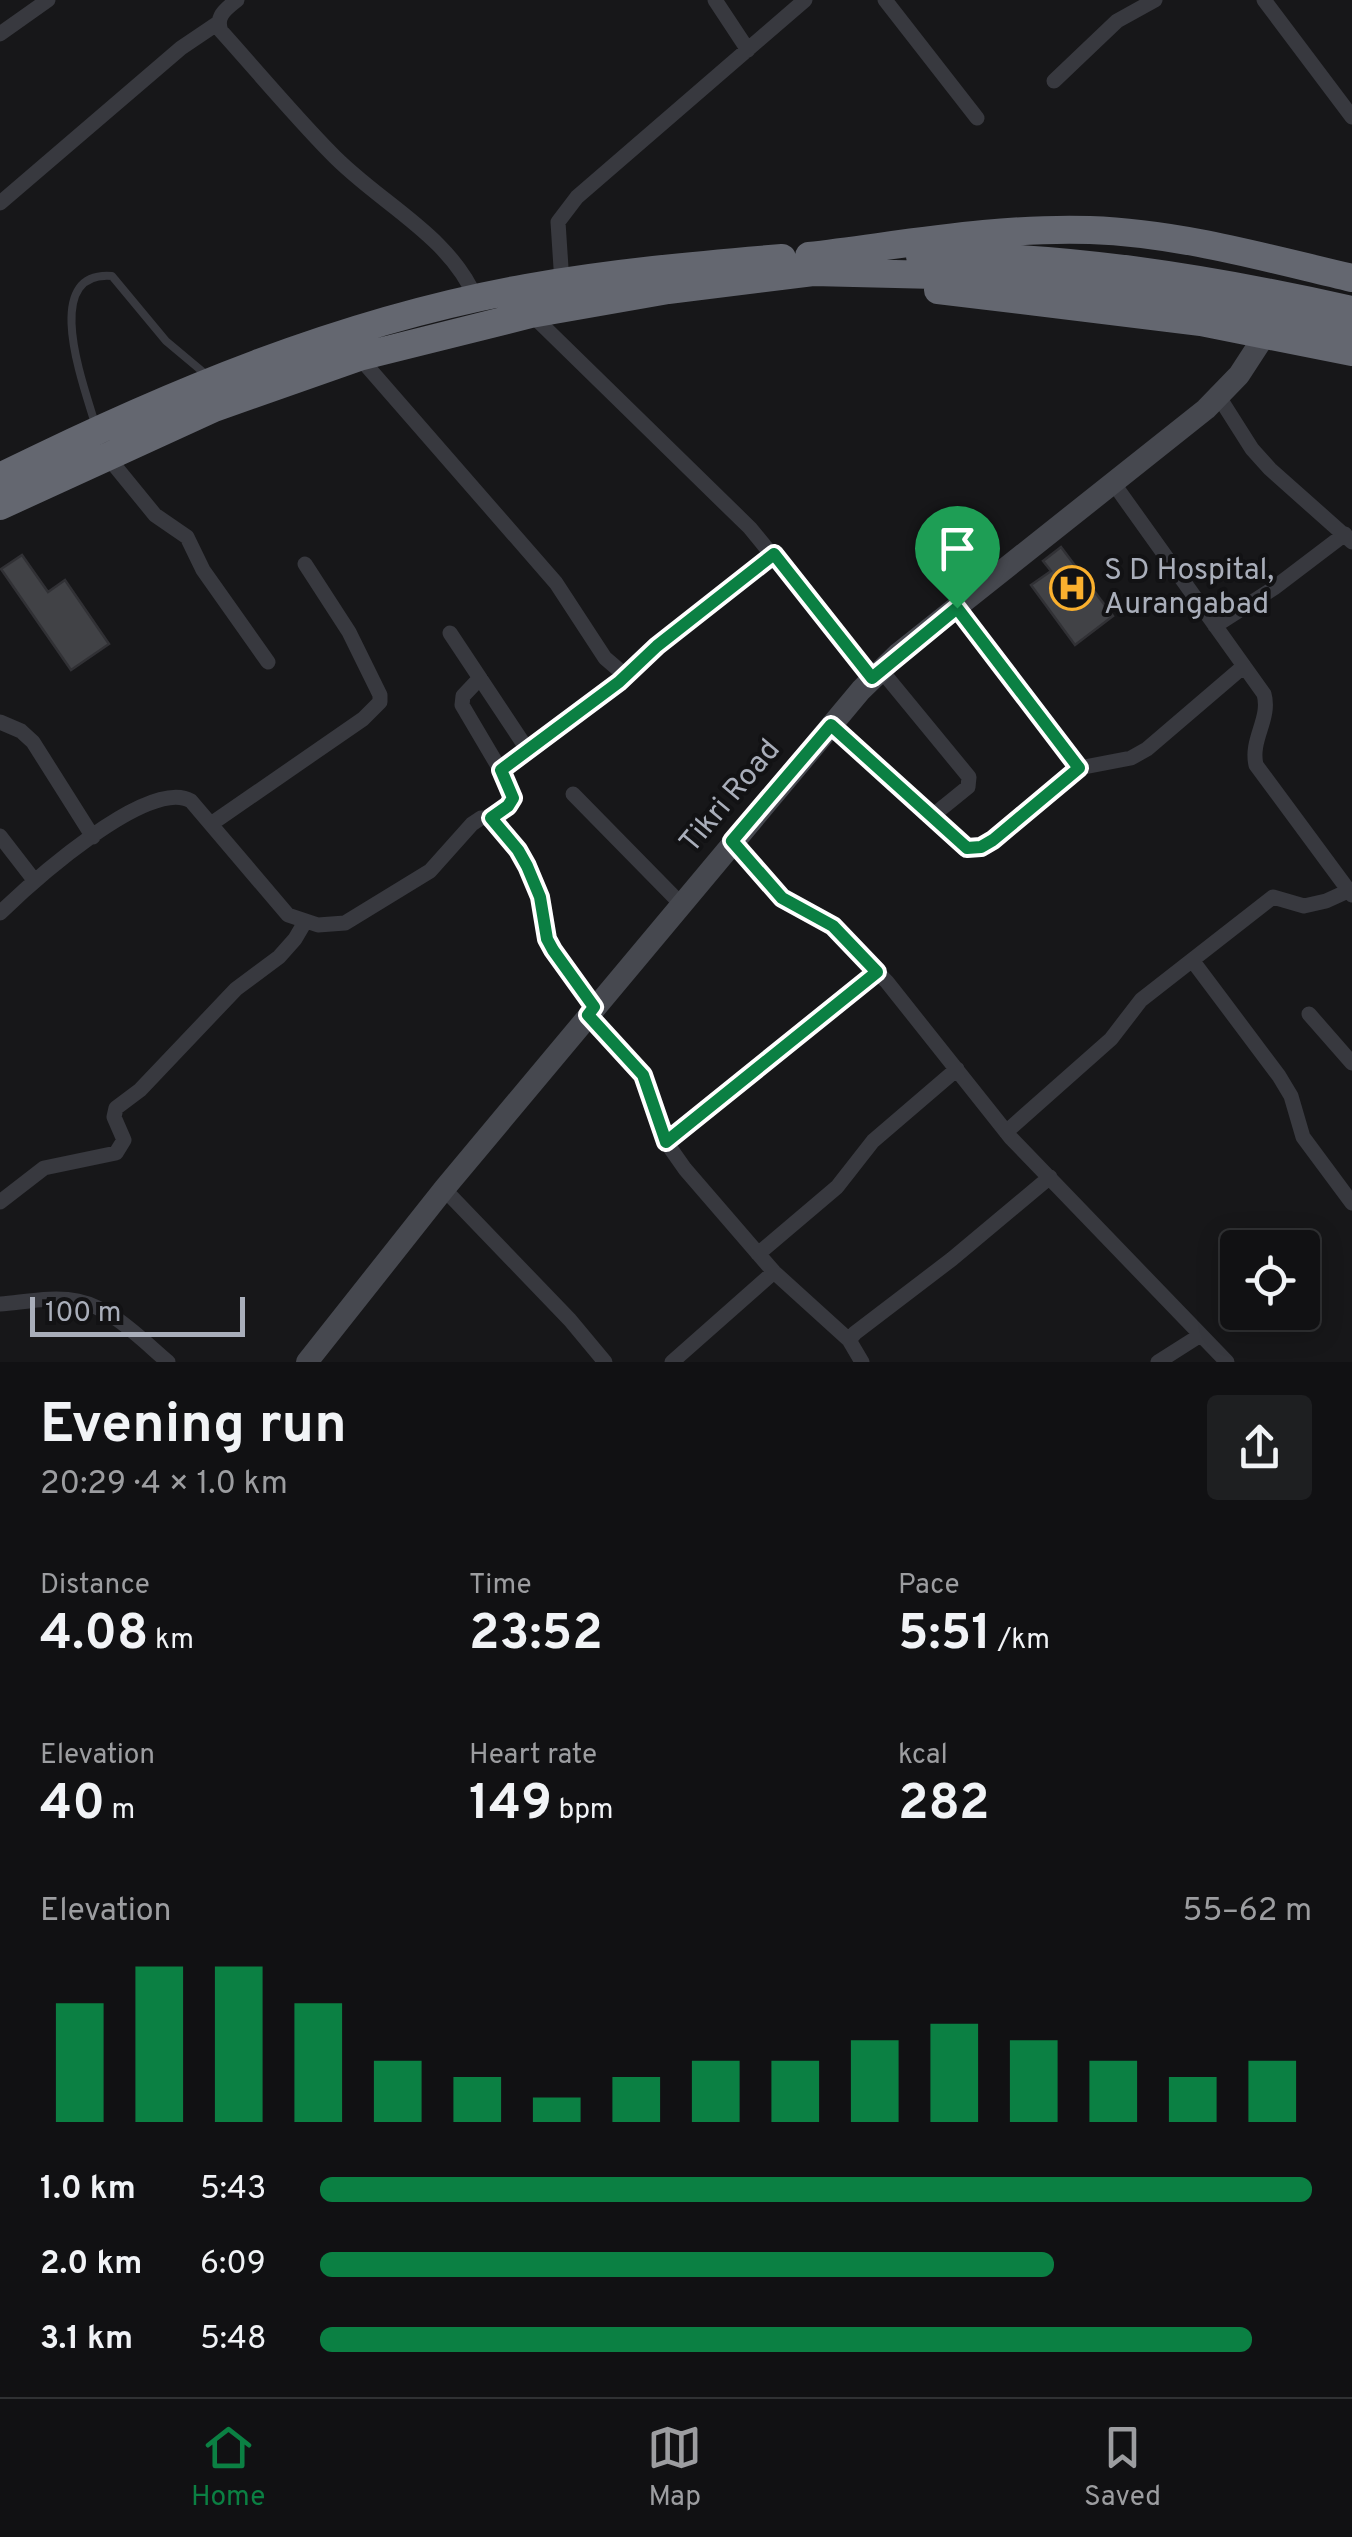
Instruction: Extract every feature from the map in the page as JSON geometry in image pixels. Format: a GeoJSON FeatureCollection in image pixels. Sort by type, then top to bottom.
{"type":"FeatureCollection","features":[{"type":"Feature","properties":{"kind":"highway"},"geometry":{"type":"LineString","coordinates":[[0,477],[358,357],[532,314],[984,234],[1090,230],[1198,242],[1352,278]]}},
{"type":"Feature","properties":{"kind":"highway"},"geometry":{"type":"LineString","coordinates":[[0,506],[213,379],[357,330],[476,299],[562,282],[653,270],[982,256],[1099,265],[1213,281],[1352,310]]}},
{"type":"Feature","properties":{"kind":"highway"},"geometry":{"type":"LineString","coordinates":[[811,264],[1019,277],[1142,290],[1352,330]]}},
{"type":"Feature","properties":{"kind":"highway"},"geometry":{"type":"LineString","coordinates":[[811,264],[1201,322],[1352,352]]}},
{"type":"Feature","properties":{"kind":"street"},"geometry":{"type":"LineString","coordinates":[[0,34],[48,0]]}},
{"type":"Feature","properties":{"kind":"street"},"geometry":{"type":"LineString","coordinates":[[236,0],[220,15],[221,31],[364,186],[451,257],[467,276],[476,299]]}},
{"type":"Feature","properties":{"kind":"street"},"geometry":{"type":"LineString","coordinates":[[715,0],[748,50]]}},
{"type":"Feature","properties":{"kind":"street"},"geometry":{"type":"LineString","coordinates":[[562,282],[557,233],[566,209],[606,170],[806,0]]}},
{"type":"Feature","properties":{"kind":"street"},"geometry":{"type":"LineString","coordinates":[[885,0],[977,118]]}},
{"type":"Feature","properties":{"kind":"street"},"geometry":{"type":"LineString","coordinates":[[1054,80],[1116,21],[1155,0]]}},
{"type":"Feature","properties":{"kind":"street"},"geometry":{"type":"LineString","coordinates":[[1264,0],[1352,116]]}},
{"type":"Feature","properties":{"kind":"street"},"geometry":{"type":"LineString","coordinates":[[4,193],[181,48],[218,23]]}},
{"type":"Feature","properties":{"kind":"street"},"geometry":{"type":"LineString","coordinates":[[532,314],[774,554],[968,777],[968,786],[931,817]]}},
{"type":"Feature","properties":{"kind":"street","name":"Tikri Road"},"geometry":{"type":"LineString","coordinates":[[307,1362],[591,1011],[877,674],[1219,397],[1265,335]]}},
{"type":"Feature","properties":{"kind":"street"},"geometry":{"type":"LineString","coordinates":[[358,357],[556,583],[605,658],[626,676]]}},
{"type":"Feature","properties":{"kind":"street"},"geometry":{"type":"LineString","coordinates":[[1215,626],[1348,538],[1270,469],[1252,449],[1219,397]]}},
{"type":"Feature","properties":{"kind":"street"},"geometry":{"type":"LineString","coordinates":[[101,443],[155,514],[187,537],[202,570],[268,662]]}},
{"type":"Feature","properties":{"kind":"street"},"geometry":{"type":"LineString","coordinates":[[1006,1132],[1112,1039],[1142,1000],[1273,897],[1304,906],[1350,893],[1256,764],[1256,738],[1267,703],[1114,484]]}},
{"type":"Feature","properties":{"kind":"street"},"geometry":{"type":"LineString","coordinates":[[501,770],[626,676],[657,646],[774,554]]}},
{"type":"Feature","properties":{"kind":"street"},"geometry":{"type":"LineString","coordinates":[[211,824],[362,719],[380,702],[360,652],[306,564]]}},
{"type":"Feature","properties":{"kind":"street"},"geometry":{"type":"LineString","coordinates":[[957,608],[1079,768]]}},
{"type":"Feature","properties":{"kind":"street"},"geometry":{"type":"LineString","coordinates":[[450,633],[526,749]]}},
{"type":"Feature","properties":{"kind":"street"},"geometry":{"type":"LineString","coordinates":[[831,725],[967,848],[981,847],[1079,768],[1131,758],[1147,749],[1244,666]]}},
{"type":"Feature","properties":{"kind":"street"},"geometry":{"type":"LineString","coordinates":[[0,913],[34,880],[93,836],[143,806],[182,795],[192,801],[288,915],[334,926],[360,916],[430,872],[472,824],[481,818],[491,818],[513,798],[501,770],[462,706],[462,696],[480,678]]}},
{"type":"Feature","properties":{"kind":"street"},"geometry":{"type":"LineString","coordinates":[[0,722],[21,731],[33,742],[93,836]]}},
{"type":"Feature","properties":{"kind":"street"},"geometry":{"type":"LineString","coordinates":[[573,794],[680,904]]}},
{"type":"Feature","properties":{"kind":"street"},"geometry":{"type":"LineString","coordinates":[[491,818],[527,866],[540,897],[547,939],[553,950],[591,1011],[643,1075],[666,1142],[774,1272],[850,1340],[862,1362]]}},
{"type":"Feature","properties":{"kind":"street"},"geometry":{"type":"LineString","coordinates":[[0,836],[34,880]]}},
{"type":"Feature","properties":{"kind":"street"},"geometry":{"type":"LineString","coordinates":[[732,841],[782,898],[833,926],[877,972],[1006,1132],[1226,1362]]}},
{"type":"Feature","properties":{"kind":"street"},"geometry":{"type":"LineString","coordinates":[[0,1202],[44,1168],[116,1153],[124,1140],[114,1116],[116,1108],[140,1090],[236,989],[279,957],[305,922]]}},
{"type":"Feature","properties":{"kind":"street"},"geometry":{"type":"LineString","coordinates":[[1192,960],[1279,1076],[1291,1096],[1303,1138],[1352,1203]]}},
{"type":"Feature","properties":{"kind":"street"},"geometry":{"type":"LineString","coordinates":[[666,1142],[877,972]]}},
{"type":"Feature","properties":{"kind":"street"},"geometry":{"type":"LineString","coordinates":[[1309,1014],[1352,1063]]}},
{"type":"Feature","properties":{"kind":"street"},"geometry":{"type":"LineString","coordinates":[[758,1254],[837,1187],[873,1142],[957,1069]]}},
{"type":"Feature","properties":{"kind":"street"},"geometry":{"type":"LineString","coordinates":[[850,1340],[1050,1176]]}},
{"type":"Feature","properties":{"kind":"street"},"geometry":{"type":"LineString","coordinates":[[444,1189],[606,1362]]}},
{"type":"Feature","properties":{"kind":"street"},"geometry":{"type":"LineString","coordinates":[[672,1362],[774,1272]]}},
{"type":"Feature","properties":{"kind":"street"},"geometry":{"type":"LineString","coordinates":[[0,1304],[82,1302],[124,1326],[168,1362]]}},
{"type":"Feature","properties":{"kind":"street"},"geometry":{"type":"LineString","coordinates":[[1158,1362],[1199,1336]]}},
{"type":"Feature","properties":{"kind":"lane"},"geometry":{"type":"LineString","coordinates":[[101,443],[75,350],[70,313],[78,288],[90,279],[112,276],[166,341],[213,379]]}},
{"type":"Feature","properties":{"kind":"building"},"geometry":{"type":"Polygon","coordinates":[[[1061,547],[1113,616],[1075,645],[1031,585],[1051,571],[1043,561],[1061,547]]]}},
{"type":"Feature","properties":{"kind":"building"},"geometry":{"type":"Polygon","coordinates":[[[22,555],[48,592],[65,580],[109,644],[71,670],[1,569],[22,555]]]}},
{"type":"Feature","properties":{"kind":"place","name":"S D Hospital, Aurangabad"},"geometry":{"type":"Point","coordinates":[1072,588]}},
{"type":"Feature","properties":{"kind":"route"},"geometry":{"type":"LineString","coordinates":[[774,554],[872,678],[957,608],[1079,768],[993,840],[981,847],[967,848],[831,725],[732,841],[782,898],[833,926],[877,972],[666,1142],[643,1075],[588,1015],[594,1007],[547,939],[540,897],[527,866],[491,818],[513,798],[501,770],[619,682],[657,646],[774,554]]}}]}
